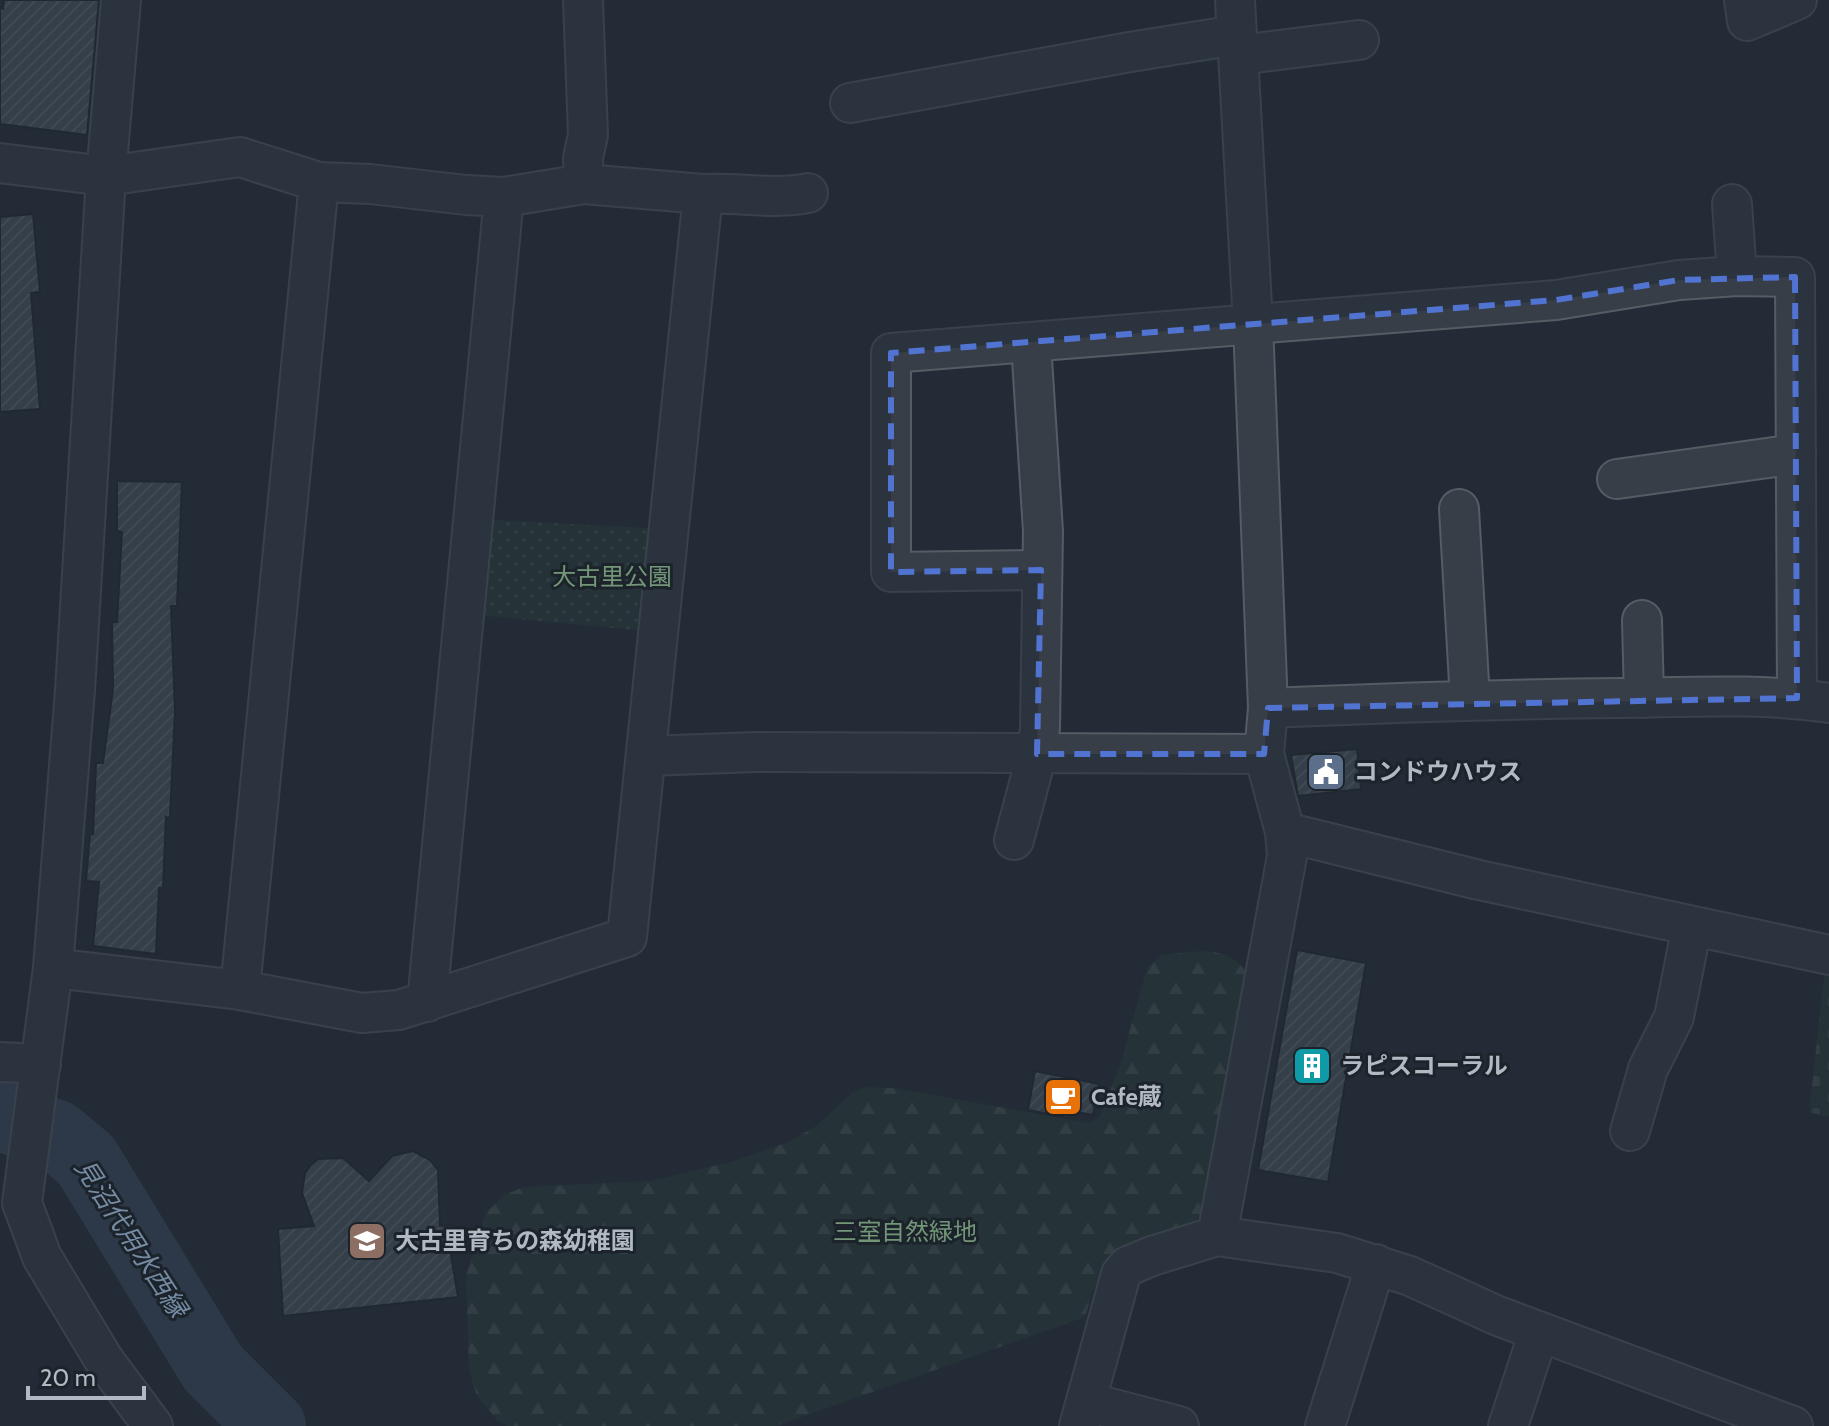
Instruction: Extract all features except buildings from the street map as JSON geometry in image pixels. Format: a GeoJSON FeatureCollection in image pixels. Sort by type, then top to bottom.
{"type":"FeatureCollection","features":[{"type":"Feature","properties":{"kind":"street"},"geometry":{"type":"LineString","coordinates":[[121,0],[106,176],[75,690],[53,968],[27,1166],[11,1206],[104,1360],[153,1426]]}},
{"type":"Feature","properties":{"kind":"street"},"geometry":{"type":"LineString","coordinates":[[583,0],[588,135],[583,158],[584,184]]}},
{"type":"Feature","properties":{"kind":"street"},"geometry":{"type":"LineString","coordinates":[[1744,0],[1747,21],[1797,0]]}},
{"type":"Feature","properties":{"kind":"street"},"geometry":{"type":"LineString","coordinates":[[1217,1236],[1287,856],[1285,832],[1264,754],[1268,708],[1253,323],[1236,30]]}},
{"type":"Feature","properties":{"kind":"street"},"geometry":{"type":"LineString","coordinates":[[850,103],[1236,30],[1359,40]]}},
{"type":"Feature","properties":{"kind":"street"},"geometry":{"type":"LineString","coordinates":[[0,163],[106,176],[240,157],[319,182],[504,197],[584,184],[703,194],[729,192],[795,196],[808,193]]}},
{"type":"Feature","properties":{"kind":"street"},"geometry":{"type":"LineString","coordinates":[[240,990],[319,182]]}},
{"type":"Feature","properties":{"kind":"street"},"geometry":{"type":"LineString","coordinates":[[53,968],[240,990],[362,1013],[399,1010],[427,1002],[627,937],[703,194]]}},
{"type":"Feature","properties":{"kind":"street"},"geometry":{"type":"LineString","coordinates":[[427,1002],[504,197]]}},
{"type":"Feature","properties":{"kind":"street"},"geometry":{"type":"LineString","coordinates":[[1732,204],[1737,276]]}},
{"type":"Feature","properties":{"kind":"street"},"geometry":{"type":"LineString","coordinates":[[1041,570],[891,572],[891,353],[1556,300],[1679,280],[1737,276],[1795,277],[1796,454],[1813,701],[1644,698],[1470,700],[1268,708]]}},
{"type":"Feature","properties":{"kind":"street"},"geometry":{"type":"LineString","coordinates":[[1014,840],[1037,754],[1040,712],[1043,531],[1031,343]]}},
{"type":"Feature","properties":{"kind":"street"},"geometry":{"type":"LineString","coordinates":[[1617,479],[1796,454]]}},
{"type":"Feature","properties":{"kind":"street"},"geometry":{"type":"LineString","coordinates":[[1459,509],[1470,700]]}},
{"type":"Feature","properties":{"kind":"street"},"geometry":{"type":"LineString","coordinates":[[1642,620],[1644,698]]}},
{"type":"Feature","properties":{"kind":"street"},"geometry":{"type":"LineString","coordinates":[[647,756],[756,752],[1264,754]]}},
{"type":"Feature","properties":{"kind":"street"},"geometry":{"type":"LineString","coordinates":[[1285,832],[1479,880],[1829,955]]}},
{"type":"Feature","properties":{"kind":"street"},"geometry":{"type":"LineString","coordinates":[[1630,1131],[1648,1069],[1674,1017],[1692,926]]}},
{"type":"Feature","properties":{"kind":"street"},"geometry":{"type":"LineString","coordinates":[[0,1062],[40,1076]]}},
{"type":"Feature","properties":{"kind":"street"},"geometry":{"type":"LineString","coordinates":[[1179,1426],[1083,1414],[1121,1274],[1128,1266],[1152,1256],[1217,1236],[1337,1253],[1376,1264],[1539,1332],[1793,1426]]}},
{"type":"Feature","properties":{"kind":"street"},"geometry":{"type":"LineString","coordinates":[[1325,1426],[1376,1264]]}},
{"type":"Feature","properties":{"kind":"street"},"geometry":{"type":"LineString","coordinates":[[1508,1426],[1539,1332]]}},
{"type":"Feature","properties":{"kind":"highlighted area"},"geometry":{"type":"Polygon","coordinates":[[[1795,277],[1797,698],[1268,708],[1264,754],[1037,754],[1041,570],[891,572],[891,353],[1556,300],[1679,280],[1795,277]]]}},
{"type":"Feature","properties":{"kind":"green space","name":"大古里公園"},"geometry":{"type":"Polygon","coordinates":[[[474,519],[667,529],[657,632],[464,614],[474,519]]]}},
{"type":"Feature","properties":{"kind":"green space","name":"三室自然緑地"},"geometry":{"type":"Polygon","coordinates":[[[1201,951],[1225,955],[1245,970],[1244,995],[1204,1209],[1192,1225],[1109,1260],[1093,1291],[1085,1317],[776,1426],[507,1426],[497,1420],[477,1396],[469,1370],[466,1276],[485,1214],[504,1195],[524,1187],[650,1181],[734,1161],[788,1142],[816,1126],[863,1087],[894,1088],[1089,1123],[1100,1117],[1121,1062],[1147,968],[1162,955],[1201,951]]]}},
{"type":"Feature","properties":{"kind":"green space"},"geometry":{"type":"Polygon","coordinates":[[[1825,969],[1829,970],[1829,1117],[1809,1112],[1825,969]]]}},
{"type":"Feature","properties":{"kind":"waterway","name":"見沼代用水西縁"},"geometry":{"type":"LineString","coordinates":[[0,1116],[56,1135],[86,1160],[213,1368],[271,1426]]}},
{"type":"Feature","properties":{"kind":"place","name":"コンドウハウス"},"geometry":{"type":"Point","coordinates":[1326,772]}},
{"type":"Feature","properties":{"kind":"place","name":"ラピスコーラル"},"geometry":{"type":"Point","coordinates":[1312,1066]}},
{"type":"Feature","properties":{"kind":"place","name":"Cafe蔵"},"geometry":{"type":"Point","coordinates":[1063,1097]}},
{"type":"Feature","properties":{"kind":"place","name":"大古里育ちの森幼稚園"},"geometry":{"type":"Point","coordinates":[367,1241]}}]}
